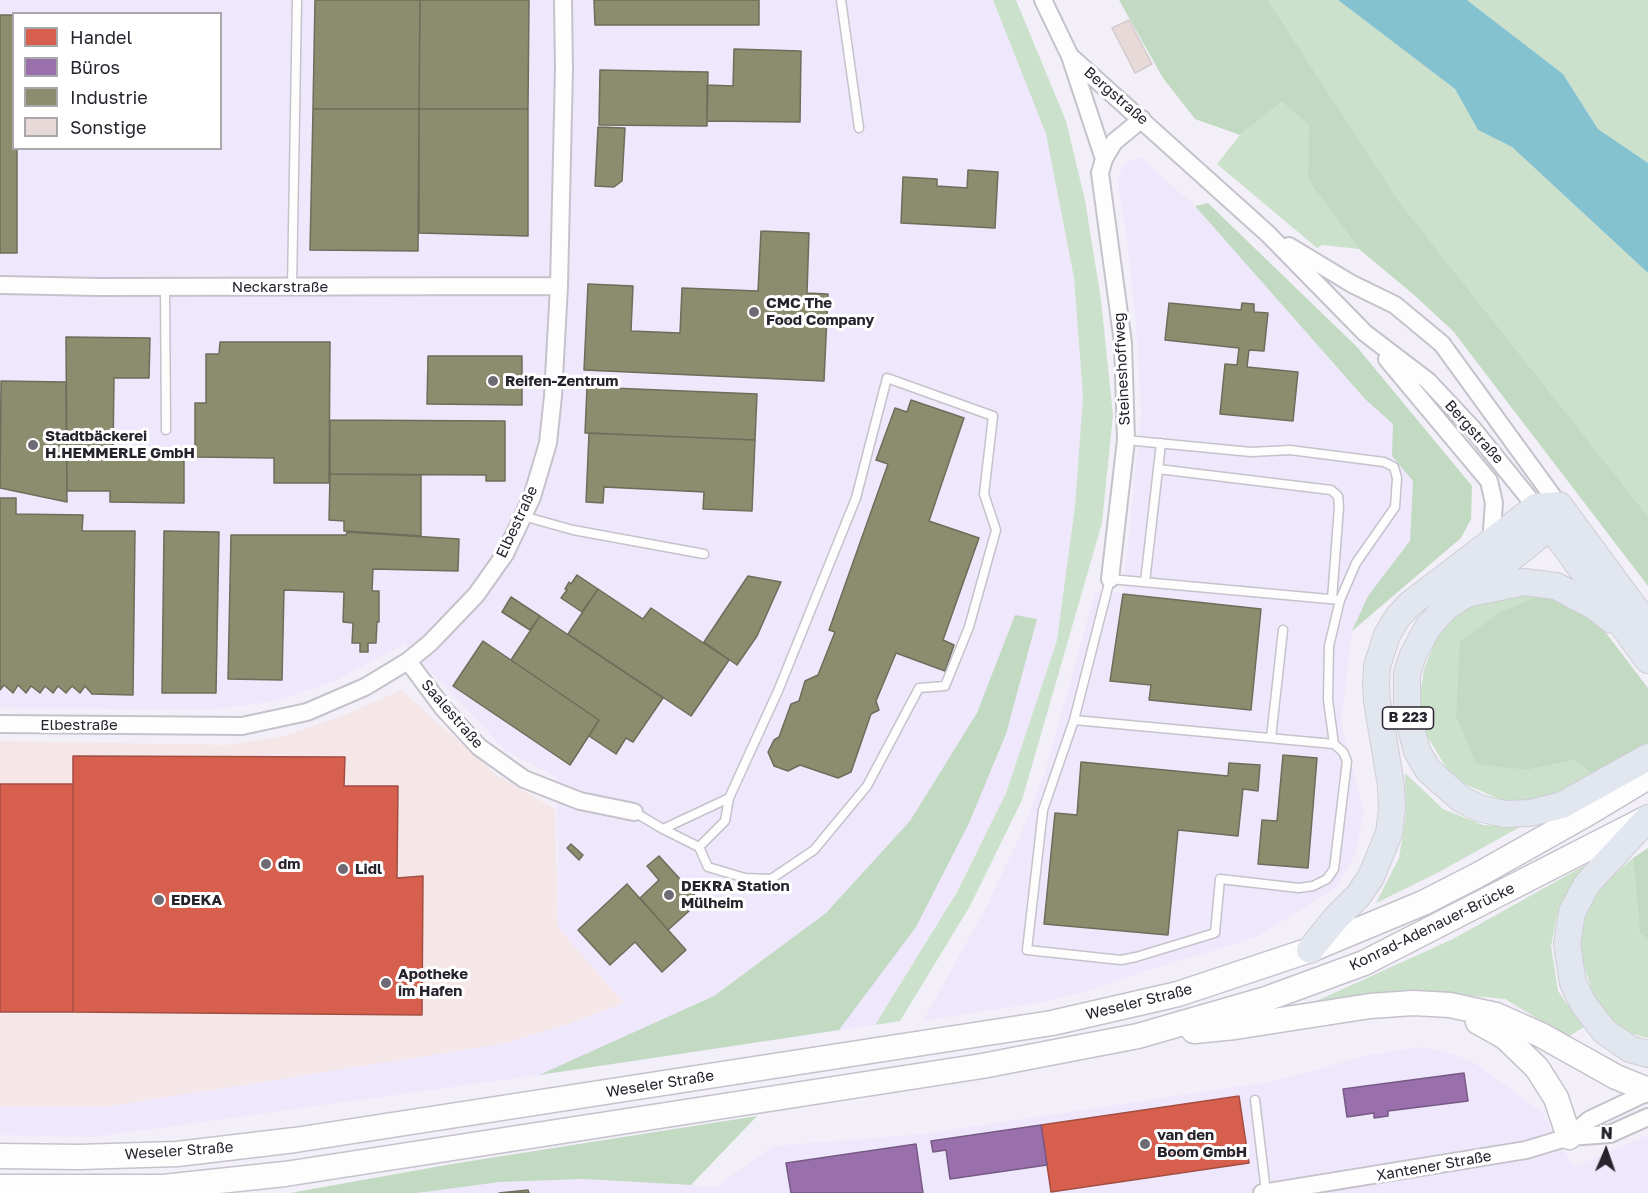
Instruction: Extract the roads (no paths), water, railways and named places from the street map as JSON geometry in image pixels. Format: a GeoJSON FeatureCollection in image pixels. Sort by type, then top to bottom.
{"type":"FeatureCollection","features":[{"type":"Feature","properties":{"kind":"main road"},"geometry":{"type":"LineString","coordinates":[[1310,950],[1335,919],[1358,896],[1371,877],[1389,833],[1392,810],[1391,785],[1376,683],[1377,666],[1387,635],[1397,618],[1410,604],[1491,542],[1549,513]]}},
{"type":"Feature","properties":{"kind":"main road"},"geometry":{"type":"LineString","coordinates":[[1466,594],[1549,513]]}},
{"type":"Feature","properties":{"kind":"main road","name":"Bergstraße"},"geometry":{"type":"LineString","coordinates":[[1549,513],[1638,628],[1648,660]]}},
{"type":"Feature","properties":{"kind":"main road","name":"B 223"},"geometry":{"type":"LineString","coordinates":[[1638,628],[1556,586],[1524,582],[1466,594],[1445,608],[1428,627],[1413,655],[1407,674],[1407,713],[1417,751],[1428,770],[1461,799],[1504,814],[1530,813],[1562,805],[1648,757]]}},
{"type":"Feature","properties":{"kind":"main road","name":"Konrad-Adenauer-Brücke"},"geometry":{"type":"LineString","coordinates":[[1310,950],[1423,903],[1478,875],[1648,777]]}},
{"type":"Feature","properties":{"kind":"main road"},"geometry":{"type":"LineString","coordinates":[[1648,818],[1587,884],[1572,912],[1567,944],[1573,982],[1584,1005],[1604,1031],[1630,1049],[1648,1054]]}},
{"type":"Feature","properties":{"kind":"main road","name":"Konrad-Adenauer-Brücke"},"geometry":{"type":"LineString","coordinates":[[1138,1036],[1266,999],[1364,963],[1648,818]]}},
{"type":"Feature","properties":{"kind":"main road","name":"Weseler Straße"},"geometry":{"type":"LineString","coordinates":[[0,1156],[79,1157],[177,1154],[295,1140],[1052,1023],[1178,994],[1310,950]]}},
{"type":"Feature","properties":{"kind":"main road"},"geometry":{"type":"LineString","coordinates":[[1138,1036],[1235,1027],[1370,1006],[1413,1003],[1450,1005],[1496,1015],[1541,1035],[1616,1077],[1648,1091]]}},
{"type":"Feature","properties":{"kind":"main road"},"geometry":{"type":"LineString","coordinates":[[1450,1005],[1505,1037],[1537,1068],[1556,1098],[1569,1137]]}},
{"type":"Feature","properties":{"kind":"main road","name":"Weseler Straße"},"geometry":{"type":"LineString","coordinates":[[0,1187],[29,1191],[163,1187],[285,1174],[982,1066],[1138,1036]]}},
{"type":"Feature","properties":{"kind":"main road"},"geometry":{"type":"LineString","coordinates":[[29,1191],[36,1175],[47,1169],[67,1168],[79,1157]]}},
{"type":"Feature","properties":{"kind":"street","name":"Elbestraße"},"geometry":{"type":"LineString","coordinates":[[0,724],[242,726],[307,712],[365,687],[408,661],[430,643],[476,595],[505,554],[532,497],[548,443],[559,286],[564,69],[563,0]]}},
{"type":"Feature","properties":{"kind":"street","name":"Steineshoffweg"},"geometry":{"type":"LineString","coordinates":[[1043,0],[1070,56],[1104,159],[1100,173],[1123,343],[1126,440],[1110,579]]}},
{"type":"Feature","properties":{"kind":"street","name":"Bergstraße"},"geometry":{"type":"LineString","coordinates":[[1070,56],[1268,234],[1365,333],[1435,389],[1549,513]]}},
{"type":"Feature","properties":{"kind":"street"},"geometry":{"type":"LineString","coordinates":[[1104,159],[1114,142],[1142,119]]}},
{"type":"Feature","properties":{"kind":"street","name":"Bergstraße"},"geometry":{"type":"LineString","coordinates":[[1268,234],[1352,284],[1395,305],[1442,344],[1549,513]]}},
{"type":"Feature","properties":{"kind":"street","name":"Neckarstraße"},"geometry":{"type":"LineString","coordinates":[[0,285],[559,286]]}},
{"type":"Feature","properties":{"kind":"street"},"geometry":{"type":"LineString","coordinates":[[1365,333],[1489,481],[1494,503],[1491,542]]}},
{"type":"Feature","properties":{"kind":"street","name":"Saalestraße"},"geometry":{"type":"LineString","coordinates":[[408,661],[443,708],[479,747],[524,779],[580,801],[634,812]]}},
{"type":"Feature","properties":{"kind":"street","name":"Xantener Straße"},"geometry":{"type":"LineString","coordinates":[[1569,1137],[1589,1120],[1648,1091]]}},
{"type":"Feature","properties":{"kind":"street","name":"Xantener Straße"},"geometry":{"type":"LineString","coordinates":[[1262,1193],[1526,1150],[1569,1137],[1610,1134],[1648,1118]]}},
{"type":"Feature","properties":{"kind":"lane"},"geometry":{"type":"LineString","coordinates":[[292,287],[297,0]]}},
{"type":"Feature","properties":{"kind":"lane"},"geometry":{"type":"LineString","coordinates":[[841,0],[859,128]]}},
{"type":"Feature","properties":{"kind":"lane"},"geometry":{"type":"LineString","coordinates":[[165,287],[165,430]]}},
{"type":"Feature","properties":{"kind":"lane"},"geometry":{"type":"LineString","coordinates":[[634,812],[699,846],[708,867],[745,878],[771,879],[814,850],[867,786],[919,688],[945,686],[969,627],[996,530],[984,494],[993,416],[887,378],[856,498],[778,691],[729,798],[725,821],[699,846]]}},
{"type":"Feature","properties":{"kind":"lane"},"geometry":{"type":"LineString","coordinates":[[1126,440],[1251,452],[1290,450],[1384,462],[1394,467],[1397,478],[1395,507],[1356,563],[1336,600]]}},
{"type":"Feature","properties":{"kind":"lane"},"geometry":{"type":"LineString","coordinates":[[1145,582],[1161,443]]}},
{"type":"Feature","properties":{"kind":"lane"},"geometry":{"type":"LineString","coordinates":[[1158,469],[1331,490],[1338,496],[1336,600],[1329,646],[1328,700],[1334,744]]}},
{"type":"Feature","properties":{"kind":"lane"},"geometry":{"type":"LineString","coordinates":[[523,516],[573,530],[704,554]]}},
{"type":"Feature","properties":{"kind":"lane"},"geometry":{"type":"LineString","coordinates":[[1074,720],[1334,744],[1343,752],[1347,761],[1334,869],[1326,879],[1313,886],[1299,888],[1220,879],[1215,933],[1121,960],[1027,950],[1043,810],[1074,720],[1110,579],[1336,600]]}},
{"type":"Feature","properties":{"kind":"lane"},"geometry":{"type":"LineString","coordinates":[[1271,738],[1283,630]]}},
{"type":"Feature","properties":{"kind":"lane"},"geometry":{"type":"LineString","coordinates":[[663,829],[729,798]]}},
{"type":"Feature","properties":{"kind":"lane"},"geometry":{"type":"LineString","coordinates":[[1255,1100],[1277,1192]]}},
{"type":"Feature","properties":{"kind":"water"},"geometry":{"type":"Polygon","coordinates":[[[1338,0],[1467,0],[1563,74],[1598,129],[1648,163],[1648,273],[1512,147],[1478,130],[1455,89],[1338,0]]]}},
{"type":"Feature","properties":{"kind":"place","name":"CMC The Food Company"},"geometry":{"type":"Point","coordinates":[754,312]}},
{"type":"Feature","properties":{"kind":"place","name":"Reifen-Zentrum"},"geometry":{"type":"Point","coordinates":[493,381]}},
{"type":"Feature","properties":{"kind":"place","name":"Stadtbäckerei H.HEMMERLE GmbH"},"geometry":{"type":"Point","coordinates":[33,445]}},
{"type":"Feature","properties":{"kind":"place","name":"dm"},"geometry":{"type":"Point","coordinates":[266,864]}},
{"type":"Feature","properties":{"kind":"place","name":"Lidl"},"geometry":{"type":"Point","coordinates":[343,869]}},
{"type":"Feature","properties":{"kind":"place","name":"DEKRA Station Mülheim"},"geometry":{"type":"Point","coordinates":[669,895]}},
{"type":"Feature","properties":{"kind":"place","name":"EDEKA"},"geometry":{"type":"Point","coordinates":[159,900]}},
{"type":"Feature","properties":{"kind":"place","name":"Apotheke im Hafen"},"geometry":{"type":"Point","coordinates":[386,983]}},
{"type":"Feature","properties":{"kind":"place","name":"van den Boom GmbH"},"geometry":{"type":"Point","coordinates":[1145,1144]}}]}
